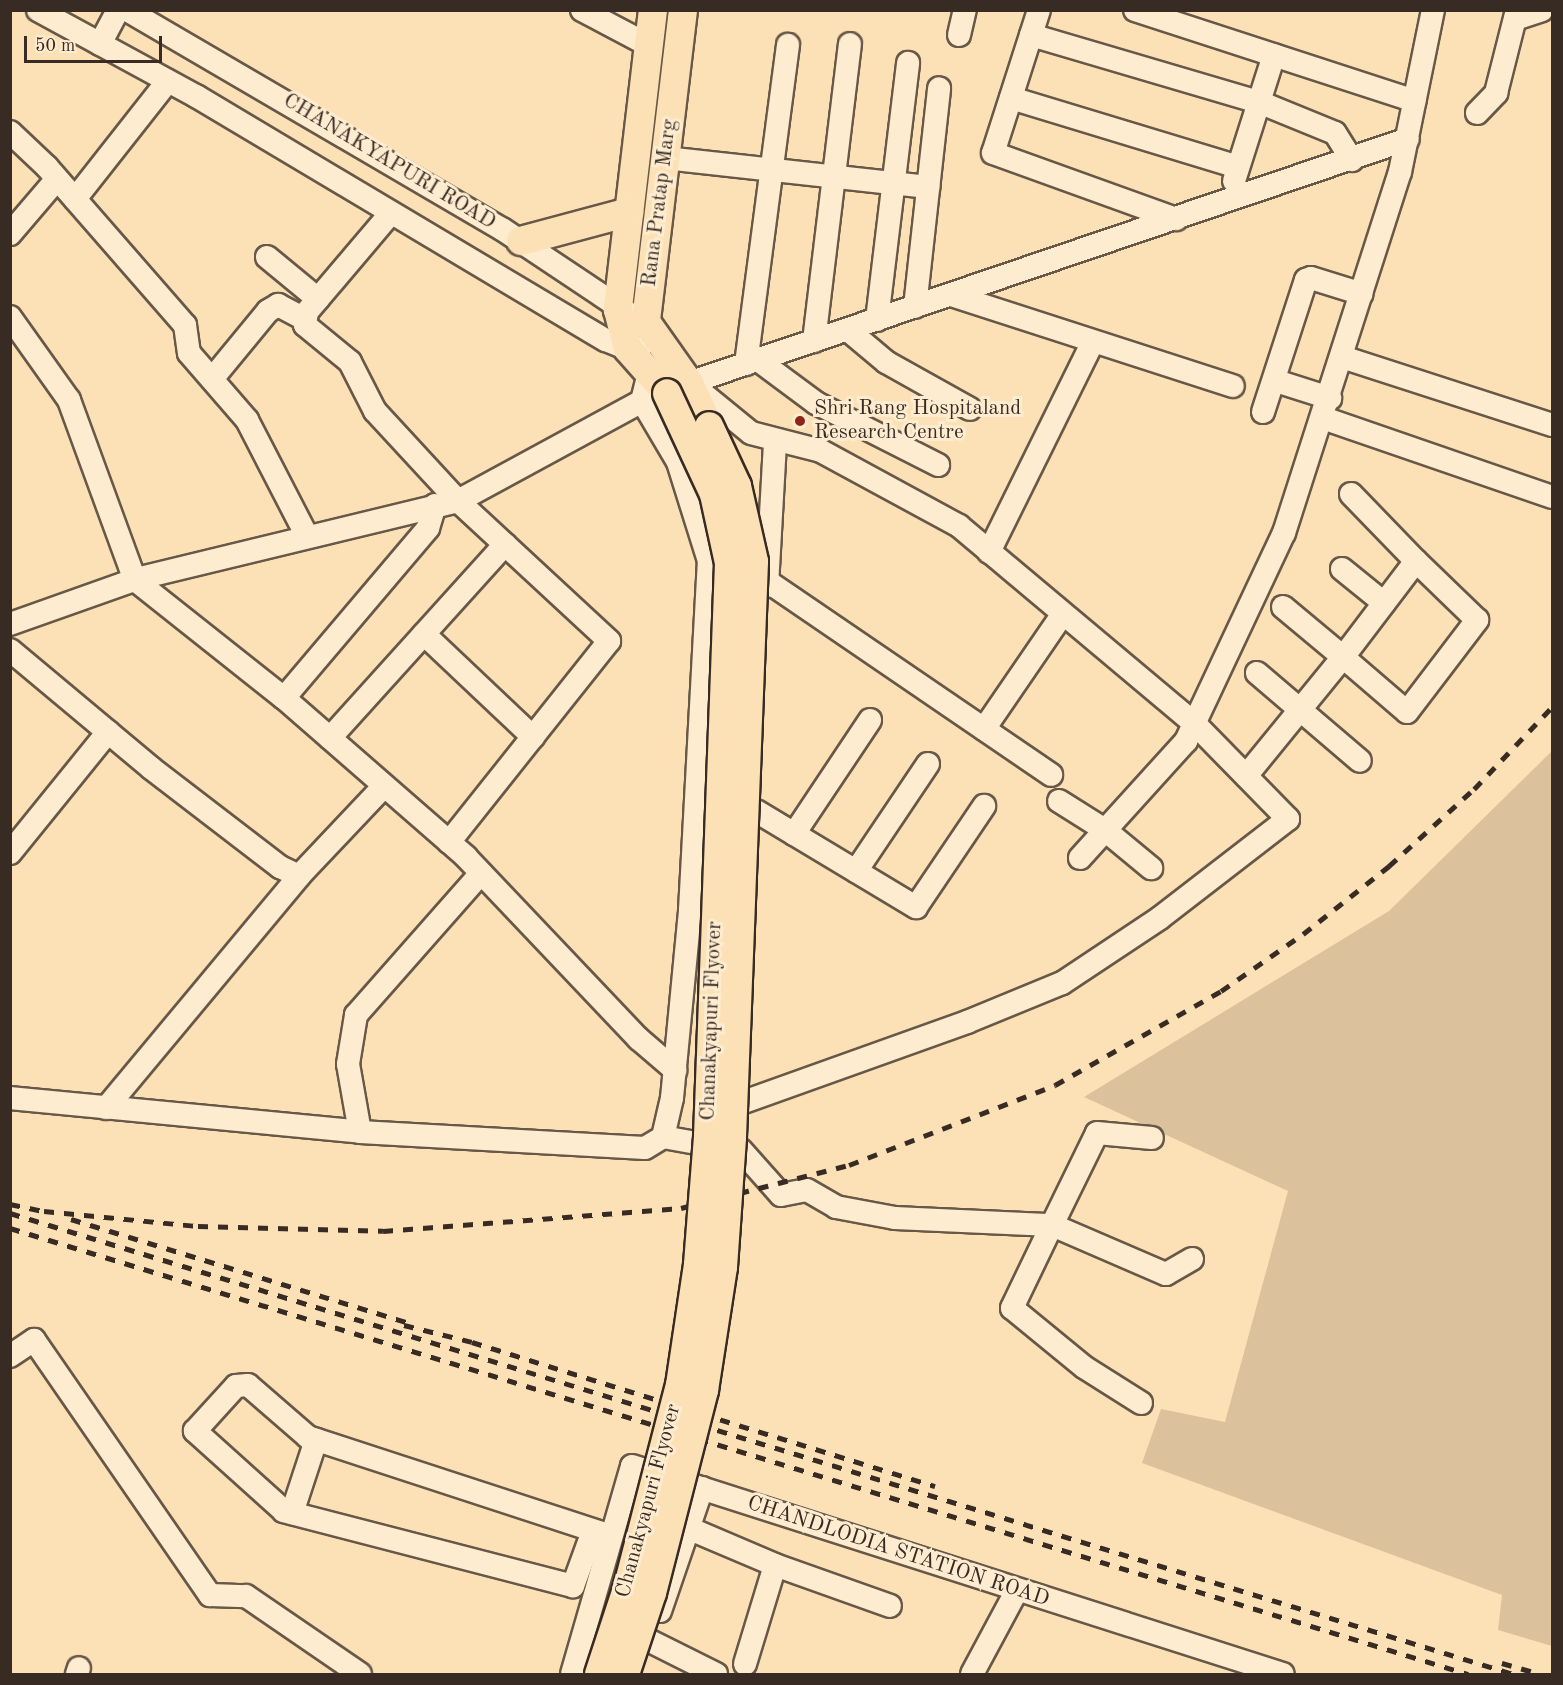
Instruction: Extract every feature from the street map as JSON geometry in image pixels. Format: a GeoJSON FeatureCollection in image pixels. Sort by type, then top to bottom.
{"type":"FeatureCollection","features":[{"type":"Feature","properties":{"kind":"main road","name":"Rana Pratap Marg"},"geometry":{"type":"LineString","coordinates":[[653,10],[641,138],[629,212],[618,310],[628,349],[662,388]]}},
{"type":"Feature","properties":{"kind":"main road","name":"Rana Pratap Marg"},"geometry":{"type":"LineString","coordinates":[[646,322],[683,10]]}},
{"type":"Feature","properties":{"kind":"main road"},"geometry":{"type":"LineString","coordinates":[[521,241],[629,212]]}},
{"type":"Feature","properties":{"kind":"main road"},"geometry":{"type":"LineString","coordinates":[[646,322],[663,345],[662,388]]}},
{"type":"Feature","properties":{"kind":"main road","name":"Chanakyapuri Flyover"},"geometry":{"type":"LineString","coordinates":[[625,1674],[652,1593],[704,1390],[723,1267],[732,1137],[754,561],[737,486],[709,426],[662,388]]}},
{"type":"Feature","properties":{"kind":"main road","name":"Chanakyapuri Flyover"},"geometry":{"type":"LineString","coordinates":[[599,1674],[628,1586],[680,1385],[698,1264],[708,1136],[729,563],[714,494],[662,388]]}},
{"type":"Feature","properties":{"kind":"street"},"geometry":{"type":"LineString","coordinates":[[38,10],[168,81],[390,214],[628,349],[663,345]]}},
{"type":"Feature","properties":{"kind":"street"},"geometry":{"type":"LineString","coordinates":[[100,44],[118,10]]}},
{"type":"Feature","properties":{"kind":"street","name":"CHANAKYAPURI ROAD"},"geometry":{"type":"LineString","coordinates":[[127,10],[242,74],[521,241],[618,310],[646,322]]}},
{"type":"Feature","properties":{"kind":"street"},"geometry":{"type":"LineString","coordinates":[[582,10],[648,45]]}},
{"type":"Feature","properties":{"kind":"street"},"geometry":{"type":"LineString","coordinates":[[959,35],[965,10]]}},
{"type":"Feature","properties":{"kind":"street"},"geometry":{"type":"LineString","coordinates":[[1039,10],[993,153],[1176,219]]}},
{"type":"Feature","properties":{"kind":"street"},"geometry":{"type":"LineString","coordinates":[[1135,10],[1415,101]]}},
{"type":"Feature","properties":{"kind":"street"},"geometry":{"type":"LineString","coordinates":[[1080,858],[1186,741],[1284,533],[1327,408],[1408,139],[1433,10]]}},
{"type":"Feature","properties":{"kind":"street"},"geometry":{"type":"LineString","coordinates":[[1477,113],[1496,93],[1516,15],[1542,10]]}},
{"type":"Feature","properties":{"kind":"street"},"geometry":{"type":"LineString","coordinates":[[1031,34],[1259,102],[1335,133],[1352,160]]}},
{"type":"Feature","properties":{"kind":"street"},"geometry":{"type":"LineString","coordinates":[[814,341],[850,44]]}},
{"type":"Feature","properties":{"kind":"street"},"geometry":{"type":"LineString","coordinates":[[752,362],[769,170],[788,45]]}},
{"type":"Feature","properties":{"kind":"street"},"geometry":{"type":"LineString","coordinates":[[1227,202],[1274,56]]}},
{"type":"Feature","properties":{"kind":"street"},"geometry":{"type":"LineString","coordinates":[[877,320],[909,63]]}},
{"type":"Feature","properties":{"kind":"street"},"geometry":{"type":"LineString","coordinates":[[75,199],[168,81]]}},
{"type":"Feature","properties":{"kind":"street"},"geometry":{"type":"LineString","coordinates":[[915,307],[939,88]]}},
{"type":"Feature","properties":{"kind":"street"},"geometry":{"type":"LineString","coordinates":[[1011,98],[1238,167]]}},
{"type":"Feature","properties":{"kind":"street"},"geometry":{"type":"LineString","coordinates":[[10,132],[57,179],[185,326],[189,353],[247,420],[307,536]]}},
{"type":"Feature","properties":{"kind":"street"},"geometry":{"type":"LineString","coordinates":[[10,624],[135,580],[307,536],[458,501],[662,388],[752,362],[848,330],[1408,139]]}},
{"type":"Feature","properties":{"kind":"street"},"geometry":{"type":"LineString","coordinates":[[664,158],[928,187]]}},
{"type":"Feature","properties":{"kind":"street"},"geometry":{"type":"LineString","coordinates":[[10,234],[57,179]]}},
{"type":"Feature","properties":{"kind":"street"},"geometry":{"type":"LineString","coordinates":[[390,214],[318,299],[304,319],[305,325],[350,362],[375,411],[458,501],[609,641],[449,842]]}},
{"type":"Feature","properties":{"kind":"street"},"geometry":{"type":"LineString","coordinates":[[267,257],[318,299]]}},
{"type":"Feature","properties":{"kind":"street"},"geometry":{"type":"LineString","coordinates":[[1263,412],[1276,381],[1306,280],[1311,278],[1362,294]]}},
{"type":"Feature","properties":{"kind":"street"},"geometry":{"type":"LineString","coordinates":[[951,295],[1233,386]]}},
{"type":"Feature","properties":{"kind":"street"},"geometry":{"type":"LineString","coordinates":[[212,379],[268,311],[278,305],[304,319]]}},
{"type":"Feature","properties":{"kind":"street"},"geometry":{"type":"LineString","coordinates":[[10,317],[69,400],[135,580],[284,698],[449,842],[639,1039],[675,1070]]}},
{"type":"Feature","properties":{"kind":"street"},"geometry":{"type":"LineString","coordinates":[[848,330],[886,362],[970,409]]}},
{"type":"Feature","properties":{"kind":"street"},"geometry":{"type":"LineString","coordinates":[[989,552],[1093,342]]}},
{"type":"Feature","properties":{"kind":"street"},"geometry":{"type":"LineString","coordinates":[[1342,357],[1551,421]]}},
{"type":"Feature","properties":{"kind":"street"},"geometry":{"type":"LineString","coordinates":[[752,362],[816,403],[938,465]]}},
{"type":"Feature","properties":{"kind":"street"},"geometry":{"type":"LineString","coordinates":[[1276,381],[1327,408],[1552,497]]}},
{"type":"Feature","properties":{"kind":"street"},"geometry":{"type":"LineString","coordinates":[[662,388],[751,433],[821,451],[959,526],[1062,615],[1195,724],[1288,819],[1160,918],[1062,983],[966,1022],[741,1102]]}},
{"type":"Feature","properties":{"kind":"street"},"geometry":{"type":"LineString","coordinates":[[662,388],[678,462],[709,561],[690,910],[675,1070],[663,1137]]}},
{"type":"Feature","properties":{"kind":"street"},"geometry":{"type":"LineString","coordinates":[[741,1150],[741,1102],[775,441]]}},
{"type":"Feature","properties":{"kind":"street"},"geometry":{"type":"LineString","coordinates":[[1282,607],[1407,712],[1477,620],[1351,494]]}},
{"type":"Feature","properties":{"kind":"street"},"geometry":{"type":"LineString","coordinates":[[284,698],[428,528],[435,505]]}},
{"type":"Feature","properties":{"kind":"street"},"geometry":{"type":"LineString","coordinates":[[330,738],[505,544]]}},
{"type":"Feature","properties":{"kind":"street"},"geometry":{"type":"LineString","coordinates":[[1246,776],[1343,657],[1416,561]]}},
{"type":"Feature","properties":{"kind":"street"},"geometry":{"type":"LineString","coordinates":[[1342,569],[1384,603]]}},
{"type":"Feature","properties":{"kind":"street"},"geometry":{"type":"LineString","coordinates":[[767,581],[1050,775]]}},
{"type":"Feature","properties":{"kind":"street"},"geometry":{"type":"LineString","coordinates":[[984,729],[1062,615]]}},
{"type":"Feature","properties":{"kind":"street"},"geometry":{"type":"LineString","coordinates":[[424,634],[533,737]]}},
{"type":"Feature","properties":{"kind":"street"},"geometry":{"type":"LineString","coordinates":[[10,650],[108,732],[248,843],[300,876]]}},
{"type":"Feature","properties":{"kind":"street"},"geometry":{"type":"LineString","coordinates":[[1257,673],[1360,760]]}},
{"type":"Feature","properties":{"kind":"street"},"geometry":{"type":"LineString","coordinates":[[794,834],[870,720]]}},
{"type":"Feature","properties":{"kind":"street"},"geometry":{"type":"LineString","coordinates":[[10,853],[108,732]]}},
{"type":"Feature","properties":{"kind":"street"},"geometry":{"type":"LineString","coordinates":[[856,871],[928,764]]}},
{"type":"Feature","properties":{"kind":"street"},"geometry":{"type":"LineString","coordinates":[[106,1108],[300,876],[384,786]]}},
{"type":"Feature","properties":{"kind":"street"},"geometry":{"type":"LineString","coordinates":[[1059,801],[1106,830],[1151,868]]}},
{"type":"Feature","properties":{"kind":"street"},"geometry":{"type":"LineString","coordinates":[[756,811],[916,907],[984,806]]}},
{"type":"Feature","properties":{"kind":"street"},"geometry":{"type":"LineString","coordinates":[[360,1132],[348,1064],[356,1015],[481,873]]}},
{"type":"Feature","properties":{"kind":"street"},"geometry":{"type":"LineString","coordinates":[[10,1098],[360,1132],[645,1148],[663,1137],[741,1150],[781,1195],[807,1190],[836,1207],[895,1218],[1052,1225],[1166,1274],[1192,1259]]}},
{"type":"Feature","properties":{"kind":"street"},"geometry":{"type":"LineString","coordinates":[[1141,1404],[1084,1367],[1012,1308],[1098,1133],[1152,1138]]}},
{"type":"Feature","properties":{"kind":"street"},"geometry":{"type":"LineString","coordinates":[[10,1356],[34,1340],[210,1595],[246,1596],[360,1674]]}},
{"type":"Feature","properties":{"kind":"street"},"geometry":{"type":"LineString","coordinates":[[242,1383],[316,1440],[602,1533],[573,1586],[284,1511],[195,1431],[197,1424],[242,1383]]}},
{"type":"Feature","properties":{"kind":"street"},"geometry":{"type":"LineString","coordinates":[[292,1513],[316,1440]]}},
{"type":"Feature","properties":{"kind":"street","name":"CHANDLODIA STATION ROAD"},"geometry":{"type":"LineString","coordinates":[[602,1533],[632,1466],[1016,1592],[1283,1674]]}},
{"type":"Feature","properties":{"kind":"street"},"geometry":{"type":"LineString","coordinates":[[639,1674],[702,1488]]}},
{"type":"Feature","properties":{"kind":"street"},"geometry":{"type":"LineString","coordinates":[[688,1528],[775,1565],[890,1606]]}},
{"type":"Feature","properties":{"kind":"street"},"geometry":{"type":"LineString","coordinates":[[572,1674],[602,1533]]}},
{"type":"Feature","properties":{"kind":"street"},"geometry":{"type":"LineString","coordinates":[[745,1664],[775,1565]]}},
{"type":"Feature","properties":{"kind":"street"},"geometry":{"type":"LineString","coordinates":[[972,1674],[1016,1592]]}},
{"type":"Feature","properties":{"kind":"street"},"geometry":{"type":"LineString","coordinates":[[650,1641],[716,1674]]}},
{"type":"Feature","properties":{"kind":"shaded area"},"geometry":{"type":"Polygon","coordinates":[[[1552,751],[1552,1646],[1498,1630],[1502,1595],[1142,1463],[1161,1409],[1225,1422],[1288,1191],[1084,1097],[1389,911],[1552,751]]]}},
{"type":"Feature","properties":{"kind":"railway"},"geometry":{"type":"LineString","coordinates":[[10,1204],[44,1211],[198,1226],[383,1231],[681,1208],[849,1165],[1055,1085],[1221,991],[1303,934],[1389,866],[1474,789],[1552,707]]}},
{"type":"Feature","properties":{"kind":"railway"},"geometry":{"type":"LineString","coordinates":[[10,1213],[1513,1674]]}},
{"type":"Feature","properties":{"kind":"railway"},"geometry":{"type":"LineString","coordinates":[[71,1219],[412,1324]]}},
{"type":"Feature","properties":{"kind":"railway"},"geometry":{"type":"LineString","coordinates":[[10,1228],[1468,1674]]}},
{"type":"Feature","properties":{"kind":"railway"},"geometry":{"type":"LineString","coordinates":[[404,1325],[472,1342],[935,1486]]}},
{"type":"Feature","properties":{"kind":"railway"},"geometry":{"type":"LineString","coordinates":[[1502,1663],[1540,1674]]}},
{"type":"Feature","properties":{"kind":"place","name":"Shri Rang Hospitaland Research Centre"},"geometry":{"type":"Point","coordinates":[800,421]}}]}
